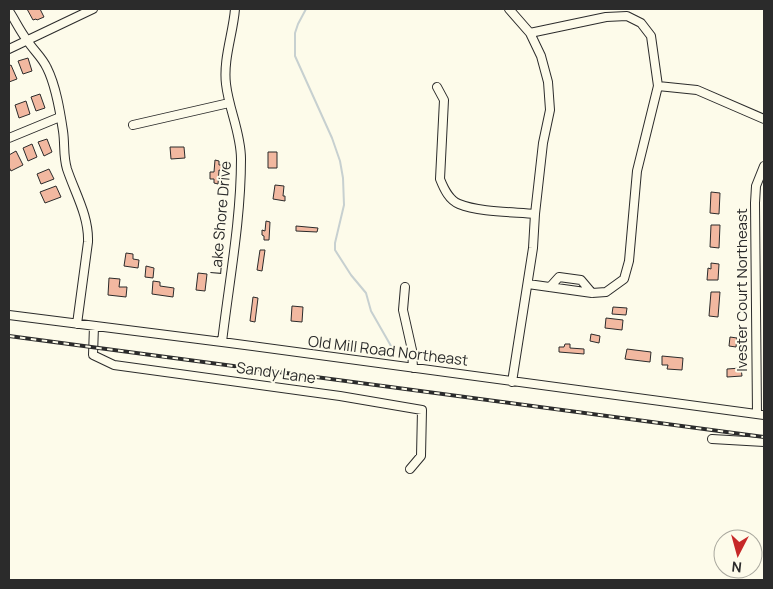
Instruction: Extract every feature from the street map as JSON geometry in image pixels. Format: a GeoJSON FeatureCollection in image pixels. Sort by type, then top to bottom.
{"type":"FeatureCollection","features":[{"type":"Feature","properties":{"kind":"street"},"geometry":{"type":"LineString","coordinates":[[9,49],[93,9]]}},
{"type":"Feature","properties":{"kind":"street","name":"Lake Shore Drive"},"geometry":{"type":"LineString","coordinates":[[222,342],[239,208],[241,156],[226,83],[226,65],[235,9]]}},
{"type":"Feature","properties":{"kind":"street"},"geometry":{"type":"LineString","coordinates":[[509,9],[530,33],[541,56],[548,82],[550,110],[543,143],[533,248],[512,382]]}},
{"type":"Feature","properties":{"kind":"street"},"geometry":{"type":"LineString","coordinates":[[9,10],[27,41],[39,54],[47,68],[63,131],[64,157],[67,169],[86,218],[88,230],[77,324]]}},
{"type":"Feature","properties":{"kind":"street"},"geometry":{"type":"LineString","coordinates":[[528,284],[592,293],[606,292],[624,279],[630,261],[637,171],[658,86],[651,36],[641,23],[627,16],[606,17],[530,33]]}},
{"type":"Feature","properties":{"kind":"street"},"geometry":{"type":"LineString","coordinates":[[658,86],[697,90],[764,119]]}},
{"type":"Feature","properties":{"kind":"street"},"geometry":{"type":"LineString","coordinates":[[437,87],[444,100],[440,179],[444,191],[458,204],[535,214]]}},
{"type":"Feature","properties":{"kind":"street"},"geometry":{"type":"LineString","coordinates":[[133,124],[229,102]]}},
{"type":"Feature","properties":{"kind":"street"},"geometry":{"type":"LineString","coordinates":[[9,138],[60,117]]}},
{"type":"Feature","properties":{"kind":"street","name":"Ivester Court Northeast"},"geometry":{"type":"LineString","coordinates":[[760,415],[755,203],[756,186],[764,166]]}},
{"type":"Feature","properties":{"kind":"street"},"geometry":{"type":"LineString","coordinates":[[550,287],[560,277],[581,280],[592,293]]}},
{"type":"Feature","properties":{"kind":"street"},"geometry":{"type":"LineString","coordinates":[[405,287],[403,310],[412,350],[413,368]]}},
{"type":"Feature","properties":{"kind":"street","name":"Old Mill Road Northeast"},"geometry":{"type":"LineString","coordinates":[[9,315],[760,415]]}},
{"type":"Feature","properties":{"kind":"street","name":"Sandy Lane"},"geometry":{"type":"LineString","coordinates":[[94,326],[93,355],[114,365],[340,396],[422,410],[421,456],[410,469]]}},
{"type":"Feature","properties":{"kind":"street"},"geometry":{"type":"LineString","coordinates":[[712,439],[764,442]]}},
{"type":"Feature","properties":{"kind":"building"},"geometry":{"type":"Polygon","coordinates":[[[27,9],[40,9],[44,17],[33,20],[27,9]]]}},
{"type":"Feature","properties":{"kind":"building"},"geometry":{"type":"Polygon","coordinates":[[[28,58],[32,71],[23,74],[18,61],[28,58]]]}},
{"type":"Feature","properties":{"kind":"building"},"geometry":{"type":"Polygon","coordinates":[[[11,65],[17,79],[9,82],[9,66],[11,65]]]}},
{"type":"Feature","properties":{"kind":"building"},"geometry":{"type":"Polygon","coordinates":[[[40,94],[45,108],[36,111],[31,97],[40,94]]]}},
{"type":"Feature","properties":{"kind":"building"},"geometry":{"type":"Polygon","coordinates":[[[26,101],[30,114],[19,118],[15,105],[26,101]]]}},
{"type":"Feature","properties":{"kind":"building"},"geometry":{"type":"Polygon","coordinates":[[[47,139],[52,152],[44,156],[38,142],[47,139]]]}},
{"type":"Feature","properties":{"kind":"building"},"geometry":{"type":"Polygon","coordinates":[[[32,144],[37,157],[28,161],[23,148],[32,144]]]}},
{"type":"Feature","properties":{"kind":"building"},"geometry":{"type":"Polygon","coordinates":[[[170,147],[184,147],[185,158],[171,159],[170,147]]]}},
{"type":"Feature","properties":{"kind":"building"},"geometry":{"type":"Polygon","coordinates":[[[16,151],[23,165],[11,171],[9,155],[16,151]]]}},
{"type":"Feature","properties":{"kind":"building"},"geometry":{"type":"Polygon","coordinates":[[[268,152],[277,152],[277,168],[268,168],[268,152]]]}},
{"type":"Feature","properties":{"kind":"building"},"geometry":{"type":"Polygon","coordinates":[[[215,160],[219,161],[219,165],[223,165],[223,171],[219,170],[218,184],[214,183],[214,179],[210,179],[210,172],[214,172],[215,160]]]}},
{"type":"Feature","properties":{"kind":"building"},"geometry":{"type":"Polygon","coordinates":[[[49,169],[54,179],[41,184],[37,174],[49,169]]]}},
{"type":"Feature","properties":{"kind":"building"},"geometry":{"type":"Polygon","coordinates":[[[275,185],[284,186],[283,196],[285,196],[285,201],[273,199],[275,185]]]}},
{"type":"Feature","properties":{"kind":"building"},"geometry":{"type":"Polygon","coordinates":[[[56,186],[61,197],[45,203],[40,192],[56,186]]]}},
{"type":"Feature","properties":{"kind":"building"},"geometry":{"type":"Polygon","coordinates":[[[711,192],[720,193],[719,214],[710,213],[711,192]]]}},
{"type":"Feature","properties":{"kind":"building"},"geometry":{"type":"Polygon","coordinates":[[[266,221],[270,222],[269,240],[264,240],[262,235],[262,230],[265,231],[266,221]]]}},
{"type":"Feature","properties":{"kind":"building"},"geometry":{"type":"Polygon","coordinates":[[[711,225],[720,225],[719,248],[710,247],[711,225]]]}},
{"type":"Feature","properties":{"kind":"building"},"geometry":{"type":"Polygon","coordinates":[[[296,226],[318,228],[317,232],[296,231],[296,226]]]}},
{"type":"Feature","properties":{"kind":"building"},"geometry":{"type":"Polygon","coordinates":[[[260,250],[265,250],[262,271],[257,270],[260,250]]]}},
{"type":"Feature","properties":{"kind":"building"},"geometry":{"type":"Polygon","coordinates":[[[126,253],[133,254],[133,259],[139,260],[138,268],[124,266],[126,253]]]}},
{"type":"Feature","properties":{"kind":"building"},"geometry":{"type":"Polygon","coordinates":[[[711,263],[719,264],[718,280],[707,280],[708,268],[711,269],[711,263]]]}},
{"type":"Feature","properties":{"kind":"building"},"geometry":{"type":"Polygon","coordinates":[[[146,266],[154,268],[153,278],[145,277],[146,266]]]}},
{"type":"Feature","properties":{"kind":"building"},"geometry":{"type":"Polygon","coordinates":[[[198,273],[207,274],[205,291],[196,290],[198,273]]]}},
{"type":"Feature","properties":{"kind":"building"},"geometry":{"type":"Polygon","coordinates":[[[109,278],[120,279],[119,287],[127,287],[126,297],[108,295],[109,278]]]}},
{"type":"Feature","properties":{"kind":"building"},"geometry":{"type":"Polygon","coordinates":[[[153,281],[160,282],[160,286],[174,288],[173,297],[152,294],[153,281]]]}},
{"type":"Feature","properties":{"kind":"building"},"geometry":{"type":"Polygon","coordinates":[[[711,292],[720,292],[718,317],[709,316],[711,292]]]}},
{"type":"Feature","properties":{"kind":"building"},"geometry":{"type":"Polygon","coordinates":[[[253,297],[258,298],[255,322],[250,321],[253,297]]]}},
{"type":"Feature","properties":{"kind":"building"},"geometry":{"type":"Polygon","coordinates":[[[292,306],[303,307],[302,322],[291,321],[292,306]]]}},
{"type":"Feature","properties":{"kind":"building"},"geometry":{"type":"Polygon","coordinates":[[[613,307],[627,308],[626,315],[612,314],[613,307]]]}},
{"type":"Feature","properties":{"kind":"building"},"geometry":{"type":"Polygon","coordinates":[[[606,318],[623,320],[622,330],[605,328],[606,318]]]}},
{"type":"Feature","properties":{"kind":"building"},"geometry":{"type":"Polygon","coordinates":[[[591,334],[600,336],[599,343],[590,341],[591,334]]]}},
{"type":"Feature","properties":{"kind":"building"},"geometry":{"type":"Polygon","coordinates":[[[730,337],[737,338],[736,347],[729,346],[730,337]]]}},
{"type":"Feature","properties":{"kind":"building"},"geometry":{"type":"Polygon","coordinates":[[[565,344],[570,344],[570,348],[584,349],[584,354],[559,352],[559,347],[564,347],[565,344]]]}},
{"type":"Feature","properties":{"kind":"building"},"geometry":{"type":"Polygon","coordinates":[[[627,349],[651,352],[650,362],[625,359],[627,349]]]}},
{"type":"Feature","properties":{"kind":"building"},"geometry":{"type":"Polygon","coordinates":[[[662,356],[683,358],[682,370],[667,369],[668,365],[662,365],[662,356]]]}},
{"type":"Feature","properties":{"kind":"building"},"geometry":{"type":"Polygon","coordinates":[[[741,368],[742,376],[727,377],[727,369],[741,368]]]}},
{"type":"Feature","properties":{"kind":"waterway"},"geometry":{"type":"LineString","coordinates":[[306,9],[295,33],[295,56],[332,138],[340,161],[343,178],[344,205],[335,250],[351,275],[366,293],[371,311],[395,353]]}},
{"type":"Feature","properties":{"kind":"railway"},"geometry":{"type":"LineString","coordinates":[[9,336],[764,437]]}}]}
